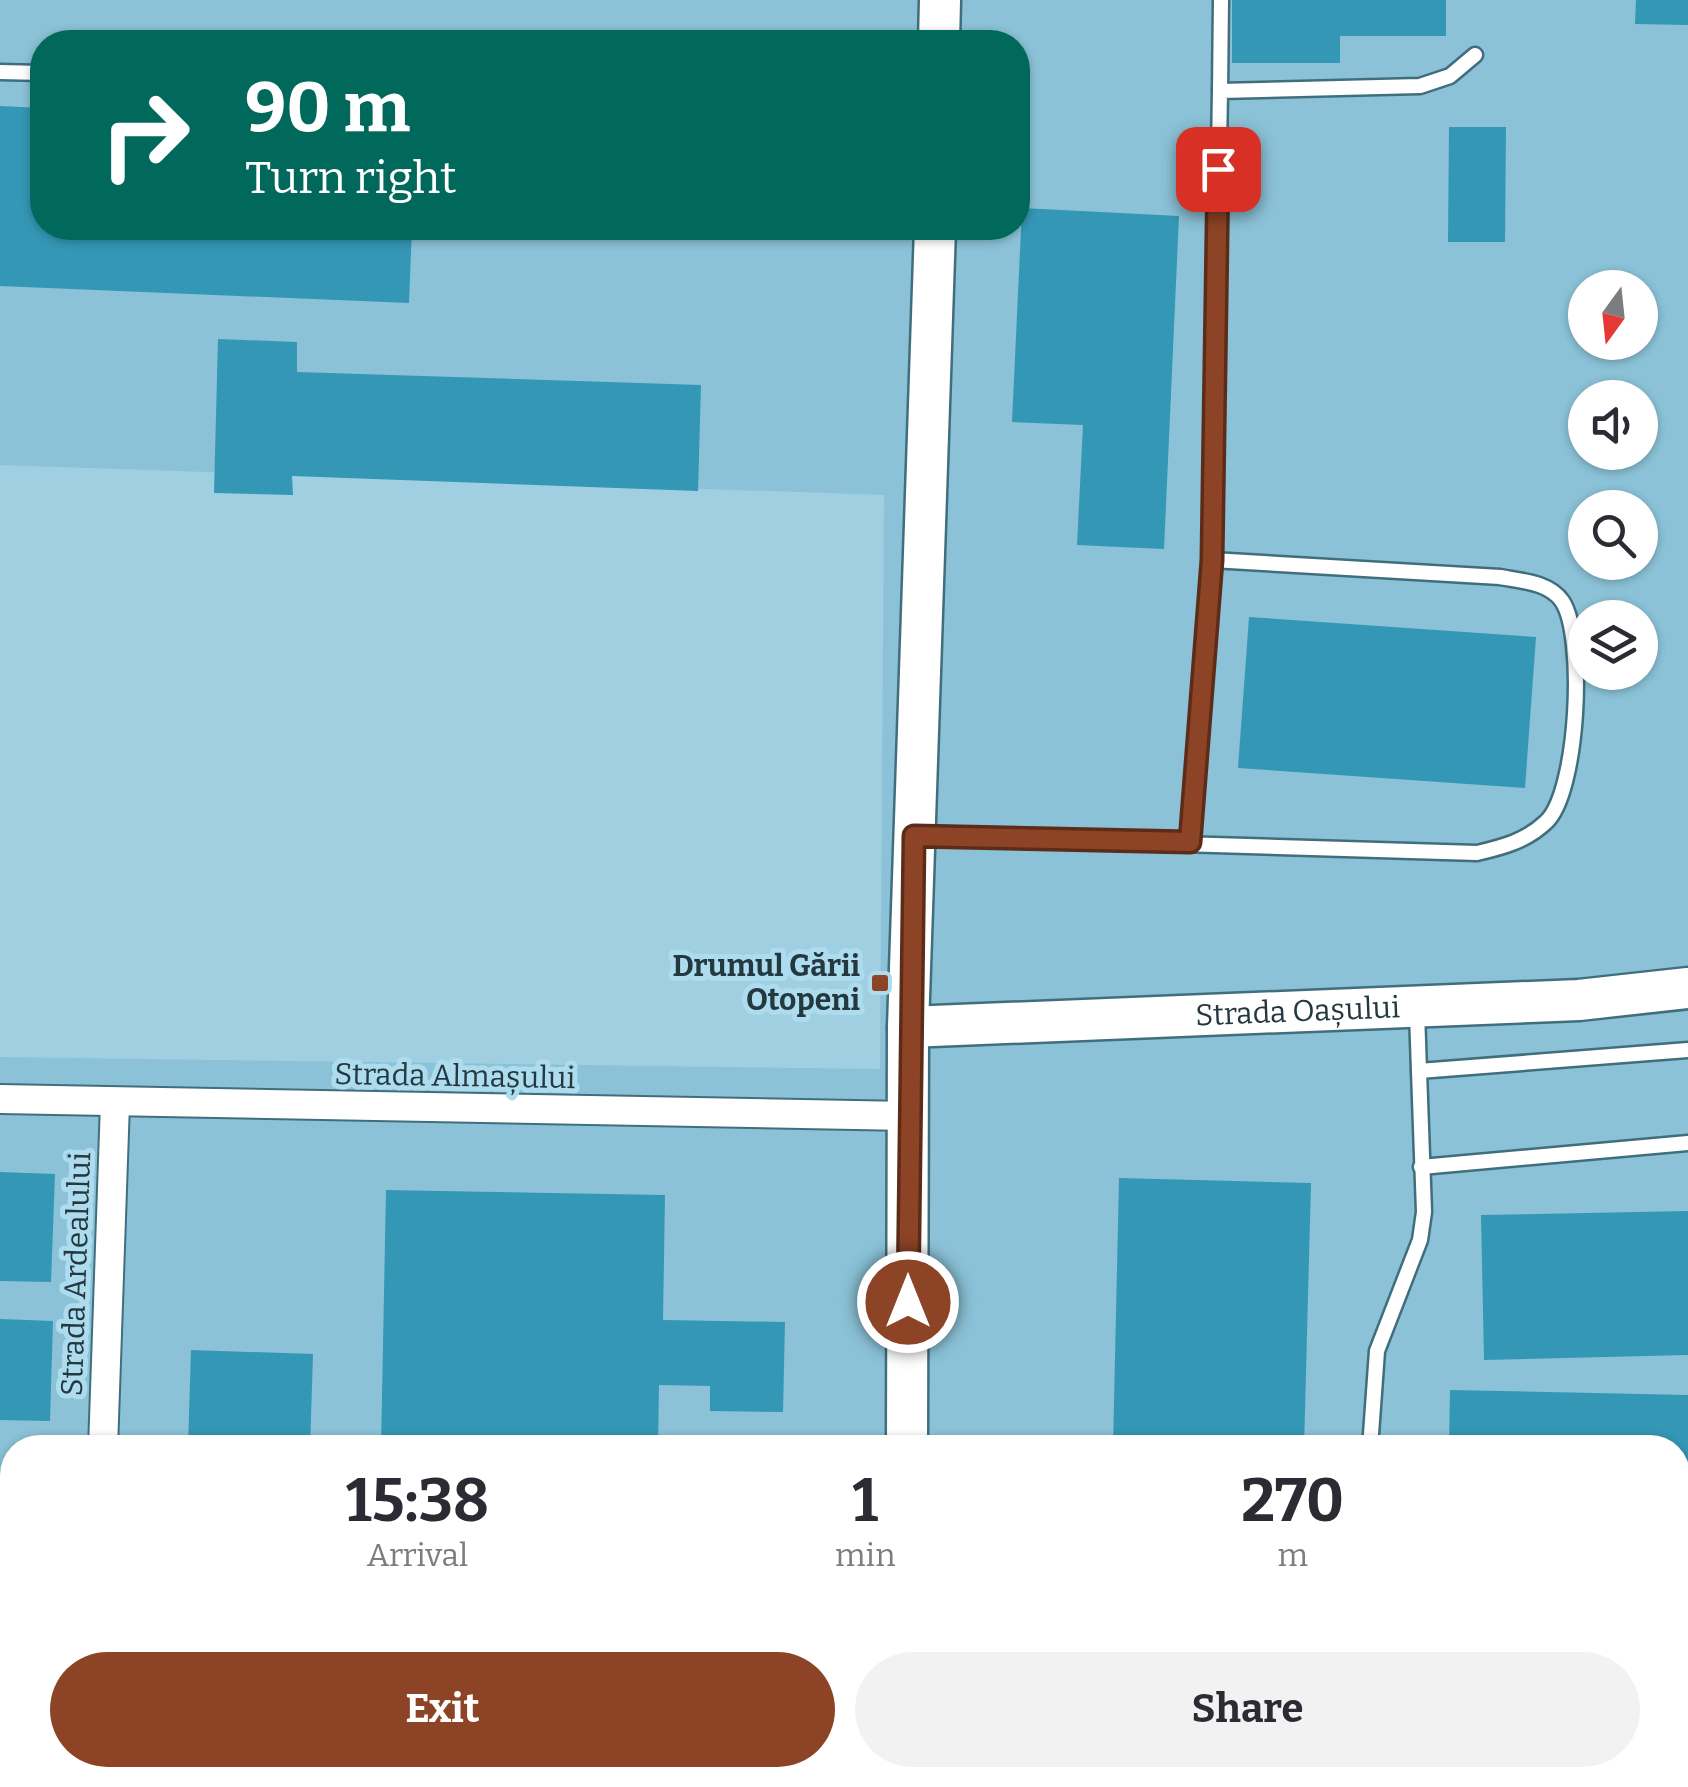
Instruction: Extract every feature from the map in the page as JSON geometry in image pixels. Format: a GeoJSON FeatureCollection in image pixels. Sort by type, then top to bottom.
{"type":"FeatureCollection","features":[{"type":"Feature","properties":{"kind":"main road"},"geometry":{"type":"LineString","coordinates":[[939,30],[940,0]]}},
{"type":"Feature","properties":{"kind":"main road"},"geometry":{"type":"LineString","coordinates":[[907,1435],[908,1027],[936,240]]}},
{"type":"Feature","properties":{"kind":"main road","name":"Strada Oașului"},"geometry":{"type":"LineString","coordinates":[[908,1027],[1579,1000],[1688,988]]}},
{"type":"Feature","properties":{"kind":"street","name":"Strada Almașului"},"geometry":{"type":"LineString","coordinates":[[0,1099],[908,1116]]}},
{"type":"Feature","properties":{"kind":"street","name":"Strada Ardealului"},"geometry":{"type":"LineString","coordinates":[[103,1435],[114,1103]]}},
{"type":"Feature","properties":{"kind":"lane"},"geometry":{"type":"LineString","coordinates":[[1190,842],[1212,560],[1221,0]]}},
{"type":"Feature","properties":{"kind":"lane"},"geometry":{"type":"LineString","coordinates":[[1220,90],[1420,86],[1450,76],[1476,55]]}},
{"type":"Feature","properties":{"kind":"lane"},"geometry":{"type":"LineString","coordinates":[[0,72],[30,73]]}},
{"type":"Feature","properties":{"kind":"lane"},"geometry":{"type":"LineString","coordinates":[[914,836],[1477,853],[1513,845],[1548,821],[1565,792],[1572,750],[1572,624],[1561,598],[1538,584],[1212,560]]}},
{"type":"Feature","properties":{"kind":"lane"},"geometry":{"type":"LineString","coordinates":[[1371,1435],[1377,1350],[1420,1240],[1417,1007]]}},
{"type":"Feature","properties":{"kind":"lane"},"geometry":{"type":"LineString","coordinates":[[1420,1071],[1688,1050]]}},
{"type":"Feature","properties":{"kind":"lane"},"geometry":{"type":"LineString","coordinates":[[1422,1167],[1688,1142]]}},
{"type":"Feature","properties":{"kind":"shaded area"},"geometry":{"type":"Polygon","coordinates":[[[0,0],[1688,0],[1688,1435],[0,1435],[0,1057],[880,1069],[884,495],[0,465],[0,0]]]}},
{"type":"Feature","properties":{"kind":"building"},"geometry":{"type":"Polygon","coordinates":[[[1232,0],[1446,0],[1446,36],[1340,36],[1340,63],[1232,63],[1232,0]]]}},
{"type":"Feature","properties":{"kind":"building"},"geometry":{"type":"Polygon","coordinates":[[[1636,0],[1688,0],[1688,25],[1635,24],[1636,0]]]}},
{"type":"Feature","properties":{"kind":"building"},"geometry":{"type":"Polygon","coordinates":[[[0,106],[30,107],[30,240],[412,240],[409,303],[0,286],[0,106]]]}},
{"type":"Feature","properties":{"kind":"building"},"geometry":{"type":"Polygon","coordinates":[[[1449,127],[1506,127],[1505,242],[1448,242],[1449,127]]]}},
{"type":"Feature","properties":{"kind":"building"},"geometry":{"type":"Polygon","coordinates":[[[1030,208],[1179,216],[1164,549],[1077,545],[1083,425],[1012,422],[1021,240],[1030,240],[1030,208]]]}},
{"type":"Feature","properties":{"kind":"building"},"geometry":{"type":"Polygon","coordinates":[[[218,339],[297,342],[297,372],[701,385],[698,491],[292,476],[293,495],[214,493],[218,339]]]}},
{"type":"Feature","properties":{"kind":"building"},"geometry":{"type":"Polygon","coordinates":[[[1249,617],[1536,637],[1525,788],[1238,768],[1249,617]]]}},
{"type":"Feature","properties":{"kind":"building"},"geometry":{"type":"Polygon","coordinates":[[[0,1172],[55,1174],[51,1282],[0,1281],[0,1172]]]}},
{"type":"Feature","properties":{"kind":"building"},"geometry":{"type":"Polygon","coordinates":[[[1119,1178],[1311,1183],[1304,1435],[1113,1435],[1119,1178]]]}},
{"type":"Feature","properties":{"kind":"building"},"geometry":{"type":"Polygon","coordinates":[[[386,1190],[665,1195],[663,1320],[785,1322],[783,1412],[710,1411],[710,1386],[659,1385],[658,1435],[381,1435],[386,1190]]]}},
{"type":"Feature","properties":{"kind":"building"},"geometry":{"type":"Polygon","coordinates":[[[1688,1211],[1688,1355],[1484,1360],[1481,1215],[1688,1211]]]}},
{"type":"Feature","properties":{"kind":"building"},"geometry":{"type":"Polygon","coordinates":[[[0,1319],[53,1321],[50,1421],[0,1420],[0,1319]]]}},
{"type":"Feature","properties":{"kind":"building"},"geometry":{"type":"Polygon","coordinates":[[[191,1350],[313,1354],[310,1435],[188,1435],[191,1350]]]}},
{"type":"Feature","properties":{"kind":"building"},"geometry":{"type":"Polygon","coordinates":[[[1450,1390],[1688,1395],[1688,1435],[1449,1435],[1450,1390]]]}},
{"type":"Feature","properties":{"kind":"place","name":"Drumul Gării Otopeni"},"geometry":{"type":"Point","coordinates":[880,983]}},
{"type":"Feature","properties":{"kind":"route"},"geometry":{"type":"LineString","coordinates":[[908,1302],[908,1027],[914,836],[1190,842],[1212,560],[1218,169]]}}]}
